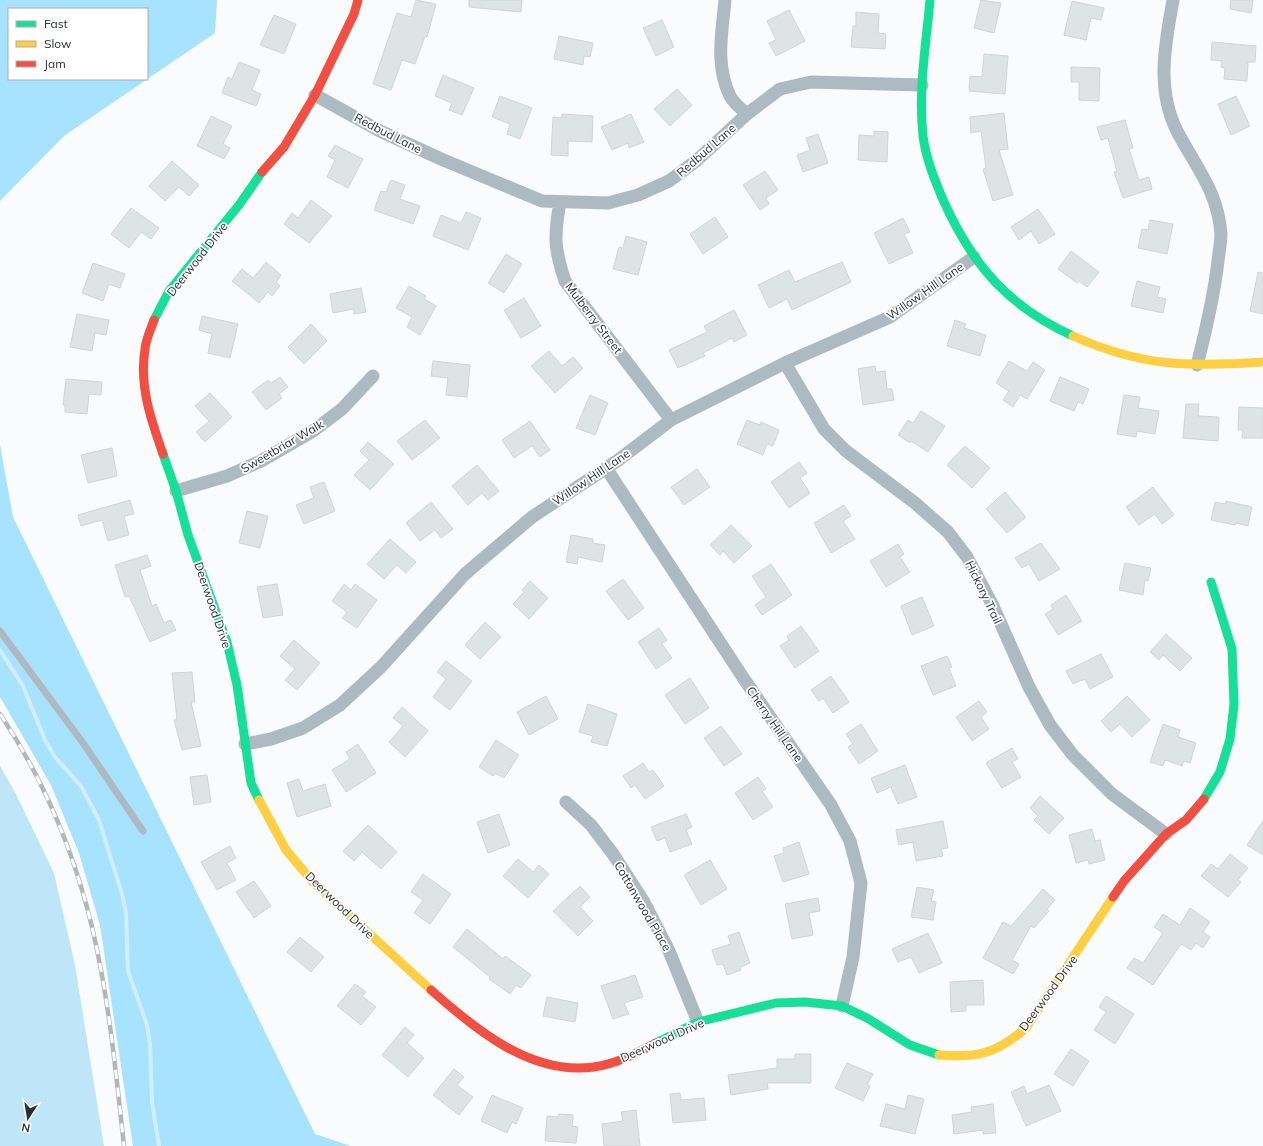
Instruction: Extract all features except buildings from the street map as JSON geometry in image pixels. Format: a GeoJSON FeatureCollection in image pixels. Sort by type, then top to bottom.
{"type":"FeatureCollection","features":[{"type":"Feature","properties":{"kind":"street","name":"Deerwood Drive"},"geometry":{"type":"LineString","coordinates":[[358,0],[354,14],[315,95],[284,147],[256,178],[222,226],[169,291],[154,319],[145,350],[144,385],[148,412],[176,491],[188,535],[227,642],[237,685],[251,783],[267,816],[286,850],[313,882],[436,994],[482,1031],[513,1051],[540,1062],[567,1068],[594,1067],[629,1057],[698,1022],[746,1009],[776,1003],[805,1002],[842,1006],[867,1018],[910,1045],[938,1055],[961,1057],[981,1055],[1006,1044],[1026,1028],[1124,881],[1166,834],[1186,820],[1205,798],[1220,772],[1230,739],[1234,704],[1232,649],[1211,582]]}},
{"type":"Feature","properties":{"kind":"street"},"geometry":{"type":"LineString","coordinates":[[725,0],[720,54],[722,72],[730,97],[747,114]]}},
{"type":"Feature","properties":{"kind":"street"},"geometry":{"type":"LineString","coordinates":[[930,0],[922,84],[923,136],[931,174],[961,239],[984,271],[1012,298],[1048,322],[1079,340],[1125,355],[1168,364],[1197,365],[1263,362]]}},
{"type":"Feature","properties":{"kind":"street"},"geometry":{"type":"LineString","coordinates":[[1173,0],[1164,51],[1165,96],[1177,131],[1203,173],[1210,189],[1221,234],[1214,296],[1197,365]]}},
{"type":"Feature","properties":{"kind":"street","name":"Redbud Lane"},"geometry":{"type":"LineString","coordinates":[[315,95],[380,131],[441,160],[542,201],[608,203],[638,195],[669,181],[696,161],[747,114],[780,89],[811,82],[922,84]]}},
{"type":"Feature","properties":{"kind":"street","name":"Mulberry Street"},"geometry":{"type":"LineString","coordinates":[[560,202],[555,231],[557,258],[565,281],[671,420]]}},
{"type":"Feature","properties":{"kind":"street","name":"Willow Hill Lane"},"geometry":{"type":"LineString","coordinates":[[245,744],[271,740],[303,728],[340,705],[381,667],[465,574],[532,517],[606,468],[671,420],[785,363],[890,317],[974,256]]}},
{"type":"Feature","properties":{"kind":"street","name":"Hickory Trail"},"geometry":{"type":"LineString","coordinates":[[785,363],[824,430],[846,451],[915,503],[948,532],[967,557],[1039,706],[1050,725],[1072,754],[1112,794],[1166,834]]}},
{"type":"Feature","properties":{"kind":"street","name":"Sweetbriar Walk"},"geometry":{"type":"LineString","coordinates":[[176,491],[227,476],[261,461],[313,431],[342,409],[373,376]]}},
{"type":"Feature","properties":{"kind":"street","name":"Cherry Hill Lane"},"geometry":{"type":"LineString","coordinates":[[606,468],[744,679],[831,805],[850,841],[861,883],[853,957],[842,1006]]}},
{"type":"Feature","properties":{"kind":"street","name":"Cottonwood Place"},"geometry":{"type":"LineString","coordinates":[[566,802],[591,825],[613,854],[644,902],[669,951],[698,1022]]}},
{"type":"Feature","properties":{"kind":"lane"},"geometry":{"type":"LineString","coordinates":[[0,631],[83,743],[143,832]]}},
{"type":"Feature","properties":{"kind":"shaded area"},"geometry":{"type":"Polygon","coordinates":[[[0,0],[217,0],[215,33],[148,79],[148,8],[8,8],[8,80],[146,80],[64,136],[0,201],[0,0]]]}},
{"type":"Feature","properties":{"kind":"shaded area"},"geometry":{"type":"Polygon","coordinates":[[[0,445],[13,517],[315,1134],[351,1146],[133,1146],[100,925],[79,853],[51,785],[0,697],[0,445]]]}},
{"type":"Feature","properties":{"kind":"shaded area"},"geometry":{"type":"Polygon","coordinates":[[[0,766],[15,792],[54,873],[75,965],[104,1146],[0,1146],[0,766]]]}},
{"type":"Feature","properties":{"kind":"waterway"},"geometry":{"type":"LineString","coordinates":[[0,650],[23,686],[45,740],[55,757],[81,786],[99,820],[122,894],[126,913],[128,971],[147,1025],[150,1044],[152,1102],[159,1146]]}},
{"type":"Feature","properties":{"kind":"railway"},"geometry":{"type":"LineString","coordinates":[[0,714],[16,738],[55,816],[85,899],[103,981],[115,1064],[124,1146]]}},
{"type":"Feature","properties":{"kind":"traffic: fast"},"geometry":{"type":"LineString","coordinates":[[930,0],[921,102],[923,136],[926,153],[944,202],[967,246],[995,282],[1030,312],[1050,325],[1073,336]]}},
{"type":"Feature","properties":{"kind":"traffic: fast"},"geometry":{"type":"LineString","coordinates":[[154,320],[169,291],[239,205],[262,172]]}},
{"type":"Feature","properties":{"kind":"traffic: fast"},"geometry":{"type":"LineString","coordinates":[[163,454],[176,491],[188,535],[227,642],[237,685],[251,783],[259,800]]}},
{"type":"Feature","properties":{"kind":"traffic: fast"},"geometry":{"type":"LineString","coordinates":[[1204,799],[1220,772],[1230,739],[1234,704],[1232,649],[1211,582]]}},
{"type":"Feature","properties":{"kind":"traffic: fast"},"geometry":{"type":"LineString","coordinates":[[656,1043],[698,1022],[776,1003],[805,1002],[842,1006],[867,1018],[910,1045],[939,1055]]}},
{"type":"Feature","properties":{"kind":"traffic: slow"},"geometry":{"type":"LineString","coordinates":[[1073,336],[1121,354],[1144,359],[1189,364],[1236,364],[1263,362]]}},
{"type":"Feature","properties":{"kind":"traffic: slow"},"geometry":{"type":"LineString","coordinates":[[259,800],[286,850],[313,882],[431,990]]}},
{"type":"Feature","properties":{"kind":"traffic: slow"},"geometry":{"type":"LineString","coordinates":[[939,1055],[964,1056],[986,1052],[1005,1044],[1026,1028],[1113,897]]}},
{"type":"Feature","properties":{"kind":"traffic: jam"},"geometry":{"type":"LineString","coordinates":[[262,172],[284,147],[315,95],[354,14],[358,0]]}},
{"type":"Feature","properties":{"kind":"traffic: jam"},"geometry":{"type":"LineString","coordinates":[[154,320],[147,338],[144,376],[150,416],[163,454]]}},
{"type":"Feature","properties":{"kind":"traffic: jam"},"geometry":{"type":"LineString","coordinates":[[1113,897],[1124,881],[1166,834],[1186,820],[1204,799]]}},
{"type":"Feature","properties":{"kind":"traffic: jam"},"geometry":{"type":"LineString","coordinates":[[431,990],[485,1034],[526,1057],[548,1064],[571,1068],[602,1066],[626,1058],[656,1043]]}}]}
